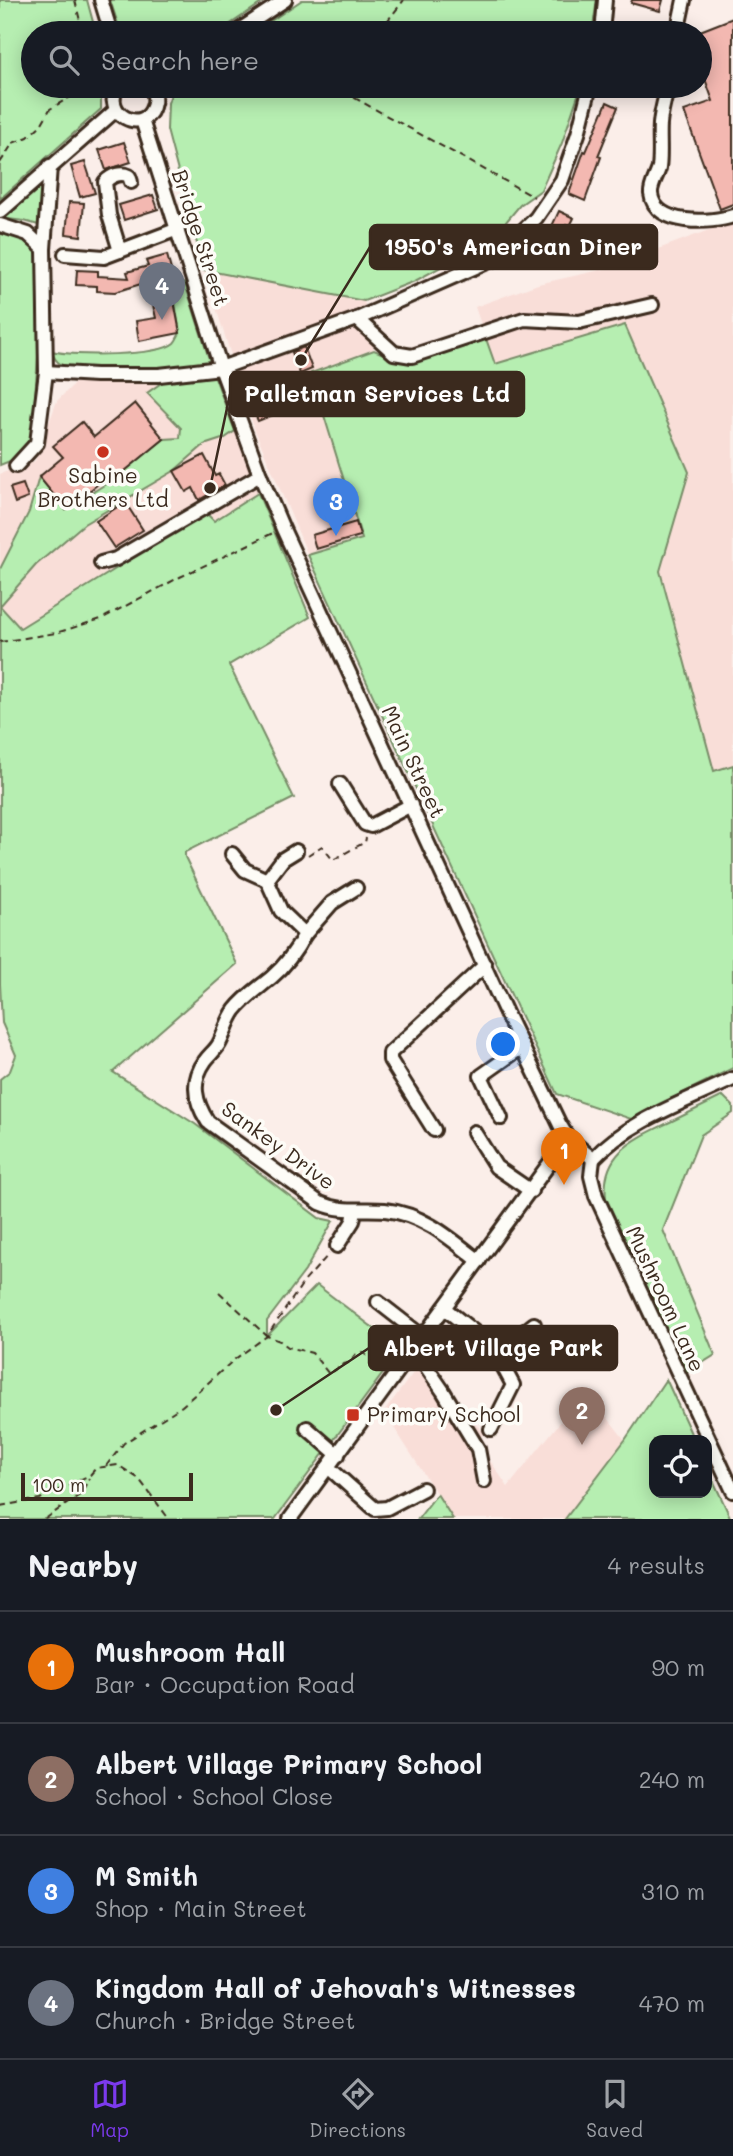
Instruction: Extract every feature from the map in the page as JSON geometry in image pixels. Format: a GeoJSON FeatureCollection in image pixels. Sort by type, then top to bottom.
{"type":"FeatureCollection","features":[{"type":"Feature","properties":{"kind":"street"},"geometry":{"type":"LineString","coordinates":[[100,0],[107,21]]}},
{"type":"Feature","properties":{"kind":"street"},"geometry":{"type":"LineString","coordinates":[[253,21],[285,0]]}},
{"type":"Feature","properties":{"kind":"street"},"geometry":{"type":"LineString","coordinates":[[602,21],[605,0]]}},
{"type":"Feature","properties":{"kind":"street"},"geometry":{"type":"LineString","coordinates":[[680,21],[684,0]]}},
{"type":"Feature","properties":{"kind":"street"},"geometry":{"type":"LineString","coordinates":[[114,98],[116,110],[129,120],[142,120],[148,115],[155,104],[154,98]]}},
{"type":"Feature","properties":{"kind":"street"},"geometry":{"type":"LineString","coordinates":[[46,372],[159,375],[221,368],[357,319],[494,259],[536,218],[562,180],[587,98]]}},
{"type":"Feature","properties":{"kind":"street"},"geometry":{"type":"LineString","coordinates":[[665,98],[660,121],[659,168],[651,194],[655,202],[662,212],[680,219],[709,222],[733,216]]}},
{"type":"Feature","properties":{"kind":"street"},"geometry":{"type":"LineString","coordinates":[[0,212],[116,110]]}},
{"type":"Feature","properties":{"kind":"street","name":"Bridge Street"},"geometry":{"type":"LineString","coordinates":[[142,120],[221,368]]}},
{"type":"Feature","properties":{"kind":"street"},"geometry":{"type":"LineString","coordinates":[[16,466],[37,443],[46,372],[44,249],[50,166]]}},
{"type":"Feature","properties":{"kind":"street"},"geometry":{"type":"LineString","coordinates":[[120,251],[109,215],[105,182],[123,174],[129,176],[131,182]]}},
{"type":"Feature","properties":{"kind":"street"},"geometry":{"type":"LineString","coordinates":[[0,225],[28,234],[44,249]]}},
{"type":"Feature","properties":{"kind":"street"},"geometry":{"type":"LineString","coordinates":[[65,254],[104,257],[178,229]]}},
{"type":"Feature","properties":{"kind":"street"},"geometry":{"type":"LineString","coordinates":[[357,319],[394,353],[412,356],[524,319],[579,322],[652,305]]}},
{"type":"Feature","properties":{"kind":"street","name":"Main Street"},"geometry":{"type":"LineString","coordinates":[[221,368],[283,528],[522,1047],[568,1138],[593,1159]]}},
{"type":"Feature","properties":{"kind":"street"},"geometry":{"type":"LineString","coordinates":[[101,563],[116,559],[260,474]]}},
{"type":"Feature","properties":{"kind":"street"},"geometry":{"type":"LineString","coordinates":[[340,784],[365,824],[372,826],[411,805]]}},
{"type":"Feature","properties":{"kind":"street"},"geometry":{"type":"LineString","coordinates":[[267,880],[283,859],[296,851]]}},
{"type":"Feature","properties":{"kind":"street"},"geometry":{"type":"LineString","coordinates":[[232,854],[245,870],[267,880],[281,911],[305,934]]}},
{"type":"Feature","properties":{"kind":"street","name":"Sankey Drive"},"geometry":{"type":"LineString","coordinates":[[356,888],[339,897],[318,917],[274,976],[236,1009],[226,1024],[219,1043],[195,1078],[200,1109],[208,1122],[320,1203],[335,1210],[385,1210],[414,1216],[438,1228],[479,1261]]}},
{"type":"Feature","properties":{"kind":"street"},"geometry":{"type":"LineString","coordinates":[[434,1129],[390,1060],[390,1053],[485,965]]}},
{"type":"Feature","properties":{"kind":"street"},"geometry":{"type":"LineString","coordinates":[[501,1118],[481,1076],[522,1047]]}},
{"type":"Feature","properties":{"kind":"street"},"geometry":{"type":"LineString","coordinates":[[593,1159],[622,1133],[733,1079]]}},
{"type":"Feature","properties":{"kind":"street"},"geometry":{"type":"LineString","coordinates":[[474,1132],[496,1167],[531,1191]]}},
{"type":"Feature","properties":{"kind":"street"},"geometry":{"type":"LineString","coordinates":[[290,1519],[568,1138]]}},
{"type":"Feature","properties":{"kind":"street","name":"Mushroom Lane"},"geometry":{"type":"LineString","coordinates":[[593,1159],[591,1176],[596,1196],[733,1491]]}},
{"type":"Feature","properties":{"kind":"street"},"geometry":{"type":"LineString","coordinates":[[337,1246],[352,1221],[355,1210]]}},
{"type":"Feature","properties":{"kind":"street"},"geometry":{"type":"LineString","coordinates":[[378,1302],[423,1337]]}},
{"type":"Feature","properties":{"kind":"street"},"geometry":{"type":"LineString","coordinates":[[444,1308],[492,1346],[513,1385],[491,1429]]}},
{"type":"Feature","properties":{"kind":"street"},"geometry":{"type":"LineString","coordinates":[[496,1354],[534,1324]]}},
{"type":"Feature","properties":{"kind":"street"},"geometry":{"type":"LineString","coordinates":[[414,1349],[478,1450],[484,1481]]}},
{"type":"Feature","properties":{"kind":"street"},"geometry":{"type":"LineString","coordinates":[[307,1428],[338,1455]]}},
{"type":"Feature","properties":{"kind":"street"},"geometry":{"type":"LineString","coordinates":[[328,1467],[375,1509],[387,1508],[423,1489]]}},
{"type":"Feature","properties":{"kind":"path"},"geometry":{"type":"LineString","coordinates":[[75,0],[80,21]]}},
{"type":"Feature","properties":{"kind":"path"},"geometry":{"type":"LineString","coordinates":[[387,21],[404,0]]}},
{"type":"Feature","properties":{"kind":"path"},"geometry":{"type":"LineString","coordinates":[[0,163],[13,144],[28,137],[41,125],[50,109],[69,98]]}},
{"type":"Feature","properties":{"kind":"path"},"geometry":{"type":"LineString","coordinates":[[355,98],[546,204]]}},
{"type":"Feature","properties":{"kind":"path"},"geometry":{"type":"LineString","coordinates":[[0,642],[56,633],[101,619],[180,577],[283,528]]}},
{"type":"Feature","properties":{"kind":"path"},"geometry":{"type":"LineString","coordinates":[[296,851],[300,859],[322,846],[332,860],[365,842],[372,826]]}},
{"type":"Feature","properties":{"kind":"path"},"geometry":{"type":"LineString","coordinates":[[106,1466],[124,1443],[182,1406],[235,1359],[267,1336],[303,1283],[337,1246]]}},
{"type":"Feature","properties":{"kind":"path"},"geometry":{"type":"LineString","coordinates":[[219,1292],[267,1336],[288,1347],[312,1353],[329,1374],[351,1362],[355,1355],[362,1352],[395,1376]]}},
{"type":"Feature","properties":{"kind":"path"},"geometry":{"type":"LineString","coordinates":[[45,1519],[80,1494],[96,1468],[118,1465],[139,1479],[169,1519]]}},
{"type":"Feature","properties":{"kind":"path"},"geometry":{"type":"LineString","coordinates":[[0,1506],[40,1499],[90,1475]]}},
{"type":"Feature","properties":{"kind":"shaded area"},"geometry":{"type":"Polygon","coordinates":[[[733,221],[733,765],[714,772],[660,571],[689,472],[624,326],[495,365],[475,307],[538,284],[605,269],[733,221]]]}},
{"type":"Feature","properties":{"kind":"shaded area"},"geometry":{"type":"Polygon","coordinates":[[[204,270],[364,301],[374,350],[311,373],[363,539],[308,555],[254,428],[204,270]]]}},
{"type":"Feature","properties":{"kind":"shaded area"},"geometry":{"type":"Polygon","coordinates":[[[210,362],[258,493],[213,521],[206,513],[20,628],[0,606],[0,474],[35,461],[57,401],[75,383],[75,369],[154,370],[210,362]]]}},
{"type":"Feature","properties":{"kind":"shaded area"},"geometry":{"type":"Polygon","coordinates":[[[422,1361],[454,1404],[485,1433],[476,1440],[508,1487],[586,1390],[625,1440],[565,1519],[453,1519],[384,1412],[422,1361]]]}},
{"type":"Feature","properties":{"kind":"green space"},"geometry":{"type":"Polygon","coordinates":[[[0,0],[87,0],[93,21],[21,21],[21,98],[101,98],[101,109],[0,199],[0,0]]]}},
{"type":"Feature","properties":{"kind":"green space"},"geometry":{"type":"Polygon","coordinates":[[[110,0],[266,0],[235,21],[117,21],[110,0]]]}},
{"type":"Feature","properties":{"kind":"green space"},"geometry":{"type":"Polygon","coordinates":[[[302,0],[597,0],[594,21],[271,21],[302,0]]]}},
{"type":"Feature","properties":{"kind":"green space"},"geometry":{"type":"Polygon","coordinates":[[[170,98],[577,98],[562,143],[541,190],[520,205],[501,228],[452,261],[415,281],[364,301],[204,270],[167,130],[170,98]]]}},
{"type":"Feature","properties":{"kind":"green space"},"geometry":{"type":"Polygon","coordinates":[[[39,184],[44,191],[42,226],[0,218],[39,184]]]}},
{"type":"Feature","properties":{"kind":"green space"},"geometry":{"type":"Polygon","coordinates":[[[0,232],[23,239],[38,252],[40,330],[32,436],[15,459],[0,465],[0,232]]]}},
{"type":"Feature","properties":{"kind":"green space"},"geometry":{"type":"Polygon","coordinates":[[[185,283],[210,362],[154,370],[75,369],[55,359],[52,351],[77,354],[134,353],[151,351],[174,343],[180,333],[172,285],[185,283]]]}},
{"type":"Feature","properties":{"kind":"green space"},"geometry":{"type":"Polygon","coordinates":[[[625,325],[689,472],[660,571],[714,771],[733,765],[733,1068],[631,1119],[557,1094],[308,555],[362,539],[311,373],[374,350],[395,359],[485,336],[495,364],[625,325]]]}},
{"type":"Feature","properties":{"kind":"green space"},"geometry":{"type":"Polygon","coordinates":[[[213,372],[235,431],[225,438],[204,445],[174,471],[84,524],[36,565],[0,606],[0,569],[29,512],[39,477],[66,509],[120,475],[164,439],[180,438],[181,428],[147,393],[167,379],[213,372]]]}},
{"type":"Feature","properties":{"kind":"green space"},"geometry":{"type":"Polygon","coordinates":[[[258,493],[310,617],[229,665],[294,798],[185,852],[185,857],[237,964],[113,1072],[195,1124],[319,1218],[333,1221],[305,1271],[267,1321],[267,1336],[317,1285],[401,1349],[275,1519],[0,1519],[0,1079],[10,1071],[16,1055],[2,1023],[0,984],[0,606],[20,628],[206,513],[214,521],[258,493]]]}},
{"type":"Feature","properties":{"kind":"green space"},"geometry":{"type":"Polygon","coordinates":[[[723,1096],[733,1106],[733,1113],[701,1135],[663,1230],[715,1355],[686,1373],[606,1198],[606,1182],[615,1158],[633,1141],[723,1096]]]}},
{"type":"Feature","properties":{"kind":"green space"},"geometry":{"type":"Polygon","coordinates":[[[666,1379],[692,1435],[649,1435],[649,1498],[712,1498],[712,1478],[731,1519],[565,1519],[625,1440],[666,1379]]]}},
{"type":"Feature","properties":{"kind":"green space"},"geometry":{"type":"Polygon","coordinates":[[[437,1494],[453,1519],[418,1519],[437,1494]]]}},
{"type":"Feature","properties":{"kind":"building"},"geometry":{"type":"Polygon","coordinates":[[[632,0],[663,0],[660,11],[631,3],[632,0]]]}},
{"type":"Feature","properties":{"kind":"building"},"geometry":{"type":"Polygon","coordinates":[[[733,18],[733,204],[720,209],[684,111],[713,101],[712,26],[733,18]]]}},
{"type":"Feature","properties":{"kind":"building"},"geometry":{"type":"Polygon","coordinates":[[[607,102],[618,107],[598,156],[601,157],[585,201],[569,194],[584,151],[586,152],[607,102]]]}},
{"type":"Feature","properties":{"kind":"building"},"geometry":{"type":"Polygon","coordinates":[[[124,142],[131,162],[106,170],[99,150],[124,142]]]}},
{"type":"Feature","properties":{"kind":"building"},"geometry":{"type":"Polygon","coordinates":[[[85,162],[95,193],[80,197],[71,166],[85,162]]]}},
{"type":"Feature","properties":{"kind":"building"},"geometry":{"type":"Polygon","coordinates":[[[153,195],[158,209],[124,220],[119,205],[153,195]]]}},
{"type":"Feature","properties":{"kind":"building"},"geometry":{"type":"Polygon","coordinates":[[[69,202],[84,203],[81,236],[66,234],[69,202]]]}},
{"type":"Feature","properties":{"kind":"building"},"geometry":{"type":"Polygon","coordinates":[[[559,211],[574,218],[570,226],[566,225],[550,259],[539,254],[559,211]]]}},
{"type":"Feature","properties":{"kind":"building"},"geometry":{"type":"Polygon","coordinates":[[[167,255],[171,270],[151,276],[154,280],[115,292],[97,291],[97,286],[76,285],[77,270],[98,271],[98,276],[129,278],[127,272],[148,266],[146,261],[167,255]]]}},
{"type":"Feature","properties":{"kind":"building"},"geometry":{"type":"Polygon","coordinates":[[[174,301],[180,333],[139,341],[136,321],[156,318],[153,305],[174,301]]]}},
{"type":"Feature","properties":{"kind":"building"},"geometry":{"type":"Polygon","coordinates":[[[304,347],[312,369],[300,374],[292,352],[304,347]]]}},
{"type":"Feature","properties":{"kind":"building"},"geometry":{"type":"Polygon","coordinates":[[[278,386],[288,409],[258,421],[248,399],[278,386]]]}},
{"type":"Feature","properties":{"kind":"building","name":"Sabine Brothers Ltd"},"geometry":{"type":"Polygon","coordinates":[[[135,403],[164,439],[120,475],[114,471],[66,510],[39,477],[63,457],[53,446],[82,422],[94,437],[135,403]]]}},
{"type":"Feature","properties":{"kind":"building"},"geometry":{"type":"Polygon","coordinates":[[[204,455],[215,476],[219,474],[225,485],[199,500],[193,488],[186,492],[174,471],[204,455]]]}},
{"type":"Feature","properties":{"kind":"building"},"geometry":{"type":"Polygon","coordinates":[[[23,484],[28,498],[15,503],[10,488],[23,484]]]}},
{"type":"Feature","properties":{"kind":"building"},"geometry":{"type":"Polygon","coordinates":[[[125,502],[143,530],[114,548],[96,521],[125,502]]]}},
{"type":"Feature","properties":{"kind":"building"},"geometry":{"type":"Polygon","coordinates":[[[356,522],[360,536],[316,549],[312,535],[356,522]]]}},
{"type":"Feature","properties":{"kind":"place","name":"Kingdom Hall of Jehovah's Witnesses"},"geometry":{"type":"Point","coordinates":[162,320]}},
{"type":"Feature","properties":{"kind":"place","name":"1950's American Diner"},"geometry":{"type":"Point","coordinates":[301,360]}},
{"type":"Feature","properties":{"kind":"place","name":"Sabine Brothers Ltd"},"geometry":{"type":"Point","coordinates":[103,452]}},
{"type":"Feature","properties":{"kind":"place","name":"Palletman Services Ltd"},"geometry":{"type":"Point","coordinates":[210,488]}},
{"type":"Feature","properties":{"kind":"place","name":"M Smith"},"geometry":{"type":"Point","coordinates":[336,536]}},
{"type":"Feature","properties":{"kind":"place","name":"Mushroom Hall"},"geometry":{"type":"Point","coordinates":[564,1185]}},
{"type":"Feature","properties":{"kind":"place","name":"Albert Village Park"},"geometry":{"type":"Point","coordinates":[276,1410]}},
{"type":"Feature","properties":{"kind":"place","name":"Primary School"},"geometry":{"type":"Point","coordinates":[353,1415]}},
{"type":"Feature","properties":{"kind":"place","name":"Albert Village Primary School"},"geometry":{"type":"Point","coordinates":[582,1445]}}]}
